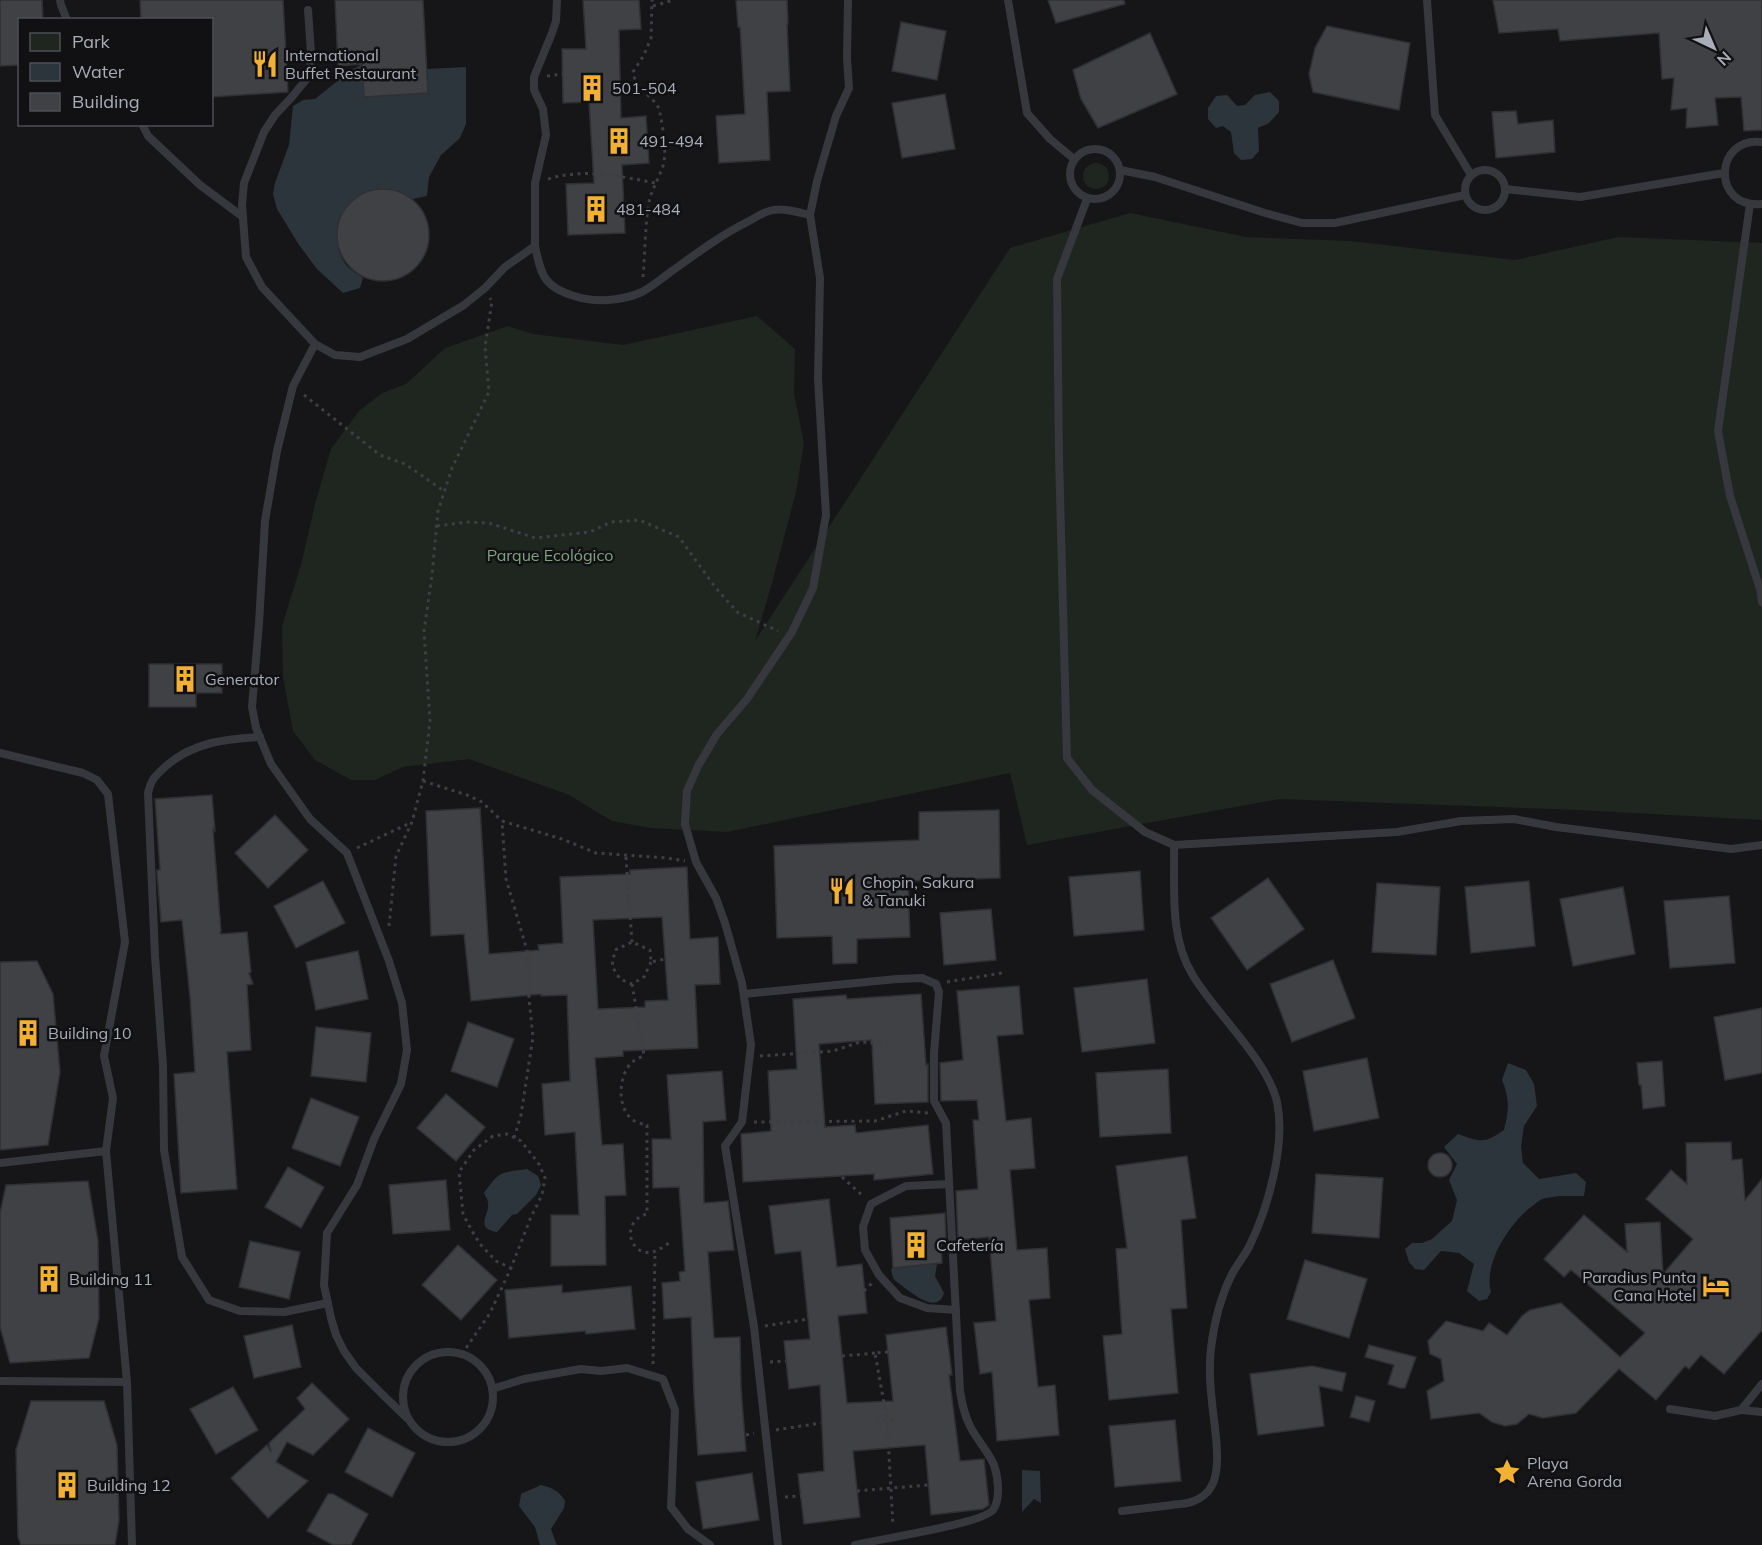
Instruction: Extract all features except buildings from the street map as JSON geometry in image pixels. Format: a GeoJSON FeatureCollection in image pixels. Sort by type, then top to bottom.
{"type":"FeatureCollection","features":[{"type":"Feature","properties":{"kind":"lane"},"geometry":{"type":"LineString","coordinates":[[60,0],[66,18]]}},
{"type":"Feature","properties":{"kind":"lane"},"geometry":{"type":"LineString","coordinates":[[557,0],[556,21],[534,77],[534,90],[543,109],[546,135],[535,183],[535,246],[540,268],[547,281],[558,291],[597,301],[622,298],[642,292],[712,242],[770,210],[790,210],[810,215]]}},
{"type":"Feature","properties":{"kind":"lane"},"geometry":{"type":"LineString","coordinates":[[778,1545],[754,1327],[725,1146],[742,1122],[751,1045],[742,983],[725,923],[716,898],[700,868],[685,824],[687,791],[698,766],[717,734],[747,699],[792,632],[813,588],[826,515],[818,379],[820,278],[810,215],[816,181],[836,116],[849,88],[848,0]]}},
{"type":"Feature","properties":{"kind":"lane"},"geometry":{"type":"LineString","coordinates":[[1008,0],[1027,113],[1050,139],[1074,159]]}},
{"type":"Feature","properties":{"kind":"lane"},"geometry":{"type":"LineString","coordinates":[[1426,0],[1435,115],[1471,176]]}},
{"type":"Feature","properties":{"kind":"lane"},"geometry":{"type":"LineString","coordinates":[[308,10],[310,75],[275,115],[264,132],[244,183],[242,205],[246,257],[262,287],[315,344],[335,355],[360,357],[407,339],[465,305],[505,267],[535,246]]}},
{"type":"Feature","properties":{"kind":"lane"},"geometry":{"type":"LineString","coordinates":[[143,126],[148,136],[200,185],[243,217]]}},
{"type":"Feature","properties":{"kind":"lane"},"geometry":{"type":"LineString","coordinates":[[1762,142],[1748,142],[1738,146],[1726,163],[1724,173],[1726,184],[1740,200],[1750,204],[1762,204]]}},
{"type":"Feature","properties":{"kind":"lane"},"geometry":{"type":"LineString","coordinates":[[1096,149],[1112,155],[1120,170],[1117,187],[1104,198],[1096,200],[1080,195],[1070,182],[1074,159],[1088,150],[1096,149]]}},
{"type":"Feature","properties":{"kind":"lane"},"geometry":{"type":"LineString","coordinates":[[1120,170],[1155,177],[1302,223],[1335,223],[1465,195]]}},
{"type":"Feature","properties":{"kind":"lane"},"geometry":{"type":"LineString","coordinates":[[1483,170],[1490,170],[1500,177],[1505,189],[1504,196],[1497,206],[1485,210],[1472,206],[1465,195],[1467,181],[1471,176],[1483,170]]}},
{"type":"Feature","properties":{"kind":"lane"},"geometry":{"type":"LineString","coordinates":[[1505,189],[1580,197],[1724,173]]}},
{"type":"Feature","properties":{"kind":"lane"},"geometry":{"type":"LineString","coordinates":[[1087,199],[1057,279],[1067,758],[1092,790],[1145,832],[1174,845],[1397,832],[1461,820],[1514,819],[1556,827],[1731,849],[1762,845]]}},
{"type":"Feature","properties":{"kind":"lane"},"geometry":{"type":"LineString","coordinates":[[1750,204],[1718,431],[1730,496],[1760,589],[1762,602]]}},
{"type":"Feature","properties":{"kind":"lane"},"geometry":{"type":"LineString","coordinates":[[315,344],[293,386],[277,451],[265,521],[252,707],[256,728],[271,764],[310,819],[347,853],[389,961],[402,1003],[406,1050],[401,1084],[374,1139],[357,1185],[327,1233],[324,1285],[336,1335],[356,1368],[420,1433],[437,1441],[447,1442],[466,1438],[482,1426],[488,1418],[493,1399],[492,1389],[479,1364],[462,1354],[437,1353],[419,1362],[412,1370],[404,1388],[404,1408],[407,1418]]}},
{"type":"Feature","properties":{"kind":"lane"},"geometry":{"type":"LineString","coordinates":[[260,737],[205,743],[176,758],[151,779],[148,793],[155,956],[163,1066],[164,1150],[182,1257],[209,1300],[240,1311],[284,1312],[328,1303]]}},
{"type":"Feature","properties":{"kind":"lane"},"geometry":{"type":"LineString","coordinates":[[0,753],[83,773],[97,780],[108,794],[125,942],[104,1056],[113,1098],[106,1151],[127,1382],[132,1545]]}},
{"type":"Feature","properties":{"kind":"lane"},"geometry":{"type":"LineString","coordinates":[[1122,1511],[1192,1502],[1204,1496],[1216,1477],[1217,1456],[1211,1398],[1211,1348],[1225,1291],[1262,1217],[1276,1158],[1279,1127],[1276,1101],[1267,1079],[1255,1058],[1191,974],[1182,953],[1176,921],[1174,845]]}},
{"type":"Feature","properties":{"kind":"lane"},"geometry":{"type":"LineString","coordinates":[[744,994],[922,978],[936,984],[939,992],[934,1053],[934,1101],[946,1123],[960,1391],[970,1426],[993,1463],[999,1480],[996,1504],[991,1512],[958,1524],[855,1545]]}},
{"type":"Feature","properties":{"kind":"lane"},"geometry":{"type":"LineString","coordinates":[[0,1163],[106,1151]]}},
{"type":"Feature","properties":{"kind":"lane"},"geometry":{"type":"LineString","coordinates":[[949,1184],[906,1186],[871,1204],[863,1227],[865,1250],[879,1275],[900,1298],[927,1308],[956,1310]]}},
{"type":"Feature","properties":{"kind":"lane"},"geometry":{"type":"LineString","coordinates":[[492,1389],[524,1379],[581,1370],[601,1371],[627,1368],[663,1379],[675,1410],[671,1507],[688,1529],[710,1545]]}},
{"type":"Feature","properties":{"kind":"lane"},"geometry":{"type":"LineString","coordinates":[[0,1381],[127,1382]]}},
{"type":"Feature","properties":{"kind":"lane"},"geometry":{"type":"LineString","coordinates":[[1741,1410],[1762,1384]]}},
{"type":"Feature","properties":{"kind":"lane"},"geometry":{"type":"LineString","coordinates":[[1670,1409],[1715,1416],[1741,1410],[1762,1412]]}},
{"type":"Feature","properties":{"kind":"path"},"geometry":{"type":"LineString","coordinates":[[642,292],[648,208],[651,193],[665,160],[660,110],[637,85],[633,72],[651,38],[652,0]]}},
{"type":"Feature","properties":{"kind":"path"},"geometry":{"type":"LineString","coordinates":[[653,6],[674,0]]}},
{"type":"Feature","properties":{"kind":"path"},"geometry":{"type":"LineString","coordinates":[[535,183],[576,173],[606,174],[655,183]]}},
{"type":"Feature","properties":{"kind":"path"},"geometry":{"type":"LineString","coordinates":[[389,930],[396,856],[412,822],[423,781],[430,721],[424,631],[438,511],[452,468],[489,392],[485,347],[492,301],[485,288]]}},
{"type":"Feature","properties":{"kind":"path"},"geometry":{"type":"LineString","coordinates":[[293,386],[380,455],[405,464],[444,491]]}},
{"type":"Feature","properties":{"kind":"path"},"geometry":{"type":"LineString","coordinates":[[437,526],[467,522],[489,523],[535,538],[590,532],[612,522],[639,520],[679,537],[715,587],[737,612],[777,631],[792,632]]}},
{"type":"Feature","properties":{"kind":"path"},"geometry":{"type":"LineString","coordinates":[[423,781],[482,802],[502,821],[562,839],[597,854],[688,861],[700,868]]}},
{"type":"Feature","properties":{"kind":"path"},"geometry":{"type":"LineString","coordinates":[[502,821],[506,879],[528,954],[533,1036],[521,1115],[514,1138]]}},
{"type":"Feature","properties":{"kind":"path"},"geometry":{"type":"LineString","coordinates":[[347,853],[412,822]]}},
{"type":"Feature","properties":{"kind":"path"},"geometry":{"type":"LineString","coordinates":[[626,856],[632,942]]}},
{"type":"Feature","properties":{"kind":"path"},"geometry":{"type":"LineString","coordinates":[[632,942],[650,950],[651,962],[644,977],[632,984],[620,979],[612,966],[615,950],[632,942]]}},
{"type":"Feature","properties":{"kind":"path"},"geometry":{"type":"LineString","coordinates":[[651,962],[665,959]]}},
{"type":"Feature","properties":{"kind":"path"},"geometry":{"type":"LineString","coordinates":[[936,984],[1002,973]]}},
{"type":"Feature","properties":{"kind":"path"},"geometry":{"type":"LineString","coordinates":[[632,984],[644,1055],[631,1063],[623,1078],[621,1089],[625,1109],[634,1122],[647,1125],[647,1214],[636,1219],[630,1228],[631,1238],[636,1247],[644,1252],[655,1251],[670,1242]]}},
{"type":"Feature","properties":{"kind":"path"},"geometry":{"type":"LineString","coordinates":[[749,1057],[833,1051],[860,1042],[895,1043]]}},
{"type":"Feature","properties":{"kind":"path"},"geometry":{"type":"LineString","coordinates":[[742,1122],[874,1121],[906,1111],[929,1113],[934,1101]]}},
{"type":"Feature","properties":{"kind":"path"},"geometry":{"type":"LineString","coordinates":[[462,1354],[490,1313],[511,1268],[542,1195],[545,1178],[539,1164],[521,1141],[507,1134],[493,1136],[474,1150],[459,1172],[463,1214],[472,1231],[480,1244],[496,1261],[511,1268]]}},
{"type":"Feature","properties":{"kind":"path"},"geometry":{"type":"LineString","coordinates":[[842,1176],[871,1204]]}},
{"type":"Feature","properties":{"kind":"path"},"geometry":{"type":"LineString","coordinates":[[653,1376],[655,1251]]}},
{"type":"Feature","properties":{"kind":"path"},"geometry":{"type":"LineString","coordinates":[[754,1327],[808,1319]]}},
{"type":"Feature","properties":{"kind":"path"},"geometry":{"type":"LineString","coordinates":[[843,1356],[888,1352]]}},
{"type":"Feature","properties":{"kind":"path"},"geometry":{"type":"LineString","coordinates":[[876,1353],[887,1420],[894,1536]]}},
{"type":"Feature","properties":{"kind":"path"},"geometry":{"type":"LineString","coordinates":[[758,1363],[786,1361]]}},
{"type":"Feature","properties":{"kind":"path"},"geometry":{"type":"LineString","coordinates":[[876,1421],[898,1419]]}},
{"type":"Feature","properties":{"kind":"path"},"geometry":{"type":"LineString","coordinates":[[746,1435],[821,1423]]}},
{"type":"Feature","properties":{"kind":"path"},"geometry":{"type":"LineString","coordinates":[[857,1491],[928,1485]]}},
{"type":"Feature","properties":{"kind":"green space"},"geometry":{"type":"Polygon","coordinates":[[[1096,163],[1105,167],[1109,176],[1105,185],[1096,189],[1087,185],[1083,176],[1087,167],[1096,163]]]}},
{"type":"Feature","properties":{"kind":"green space","name":"Parque Ecológico"},"geometry":{"type":"Polygon","coordinates":[[[1130,213],[1246,237],[1350,241],[1515,260],[1618,237],[1762,243],[1762,820],[1579,810],[1279,799],[1027,845],[1010,773],[727,832],[650,828],[612,821],[569,795],[469,759],[403,767],[375,780],[351,780],[315,760],[293,731],[283,677],[282,626],[301,565],[331,449],[359,411],[382,393],[406,384],[445,348],[508,326],[533,334],[623,345],[757,316],[795,349],[794,394],[804,443],[796,492],[755,641],[1010,248],[1130,213]]]}},
{"type":"Feature","properties":{"kind":"water"},"geometry":{"type":"Polygon","coordinates":[[[362,64],[364,97],[428,93],[427,69],[466,67],[466,124],[460,138],[441,155],[429,177],[427,196],[413,199],[395,191],[383,189],[369,191],[348,206],[338,230],[337,243],[348,267],[363,278],[360,288],[343,293],[317,269],[299,245],[277,209],[273,194],[289,145],[293,106],[303,100],[315,99],[362,64]]]}},
{"type":"Feature","properties":{"kind":"water"},"geometry":{"type":"Polygon","coordinates":[[[1270,92],[1279,101],[1279,112],[1269,123],[1258,128],[1259,151],[1252,159],[1241,160],[1234,153],[1231,132],[1223,126],[1216,128],[1208,119],[1208,108],[1216,96],[1227,95],[1237,106],[1245,105],[1255,95],[1270,92]]]}},
{"type":"Feature","properties":{"kind":"water"},"geometry":{"type":"Polygon","coordinates":[[[1508,1063],[1526,1070],[1534,1084],[1537,1106],[1524,1126],[1521,1146],[1523,1163],[1539,1179],[1576,1173],[1586,1182],[1584,1196],[1558,1196],[1542,1199],[1514,1224],[1494,1257],[1491,1269],[1491,1292],[1487,1299],[1479,1301],[1467,1291],[1474,1264],[1459,1253],[1441,1251],[1424,1270],[1415,1269],[1409,1262],[1405,1249],[1412,1243],[1422,1243],[1432,1239],[1452,1221],[1457,1200],[1449,1180],[1457,1164],[1444,1147],[1458,1134],[1472,1139],[1486,1140],[1504,1130],[1508,1105],[1502,1080],[1508,1063]]]}},
{"type":"Feature","properties":{"kind":"water"},"geometry":{"type":"Polygon","coordinates":[[[527,1169],[538,1176],[541,1185],[536,1195],[517,1214],[512,1215],[497,1232],[490,1230],[485,1224],[488,1203],[484,1193],[498,1176],[527,1169]]]}},
{"type":"Feature","properties":{"kind":"water"},"geometry":{"type":"Polygon","coordinates":[[[937,1264],[935,1276],[944,1293],[941,1299],[932,1303],[921,1299],[896,1281],[891,1269],[893,1268],[937,1264]]]}},
{"type":"Feature","properties":{"kind":"water"},"geometry":{"type":"Polygon","coordinates":[[[1022,1470],[1040,1471],[1041,1503],[1034,1499],[1022,1512],[1022,1470]]]}},
{"type":"Feature","properties":{"kind":"water"},"geometry":{"type":"Polygon","coordinates":[[[541,1485],[555,1490],[565,1501],[564,1508],[551,1529],[557,1545],[540,1545],[535,1527],[519,1506],[521,1494],[541,1485]]]}},
{"type":"Feature","properties":{"kind":"place","name":"International Buffet Restaurant"},"geometry":{"type":"Point","coordinates":[265,64]}},
{"type":"Feature","properties":{"kind":"place","name":"501-504"},"geometry":{"type":"Point","coordinates":[592,88]}},
{"type":"Feature","properties":{"kind":"place","name":"491-494"},"geometry":{"type":"Point","coordinates":[619,141]}},
{"type":"Feature","properties":{"kind":"place","name":"481-484"},"geometry":{"type":"Point","coordinates":[596,209]}},
{"type":"Feature","properties":{"kind":"place","name":"Generator"},"geometry":{"type":"Point","coordinates":[185,679]}},
{"type":"Feature","properties":{"kind":"place","name":"Chopin, Sakura & Tanuki"},"geometry":{"type":"Point","coordinates":[842,891]}},
{"type":"Feature","properties":{"kind":"place","name":"Building 10"},"geometry":{"type":"Point","coordinates":[28,1033]}},
{"type":"Feature","properties":{"kind":"place","name":"Cafetería"},"geometry":{"type":"Point","coordinates":[916,1245]}},
{"type":"Feature","properties":{"kind":"place","name":"Building 11"},"geometry":{"type":"Point","coordinates":[49,1279]}},
{"type":"Feature","properties":{"kind":"place","name":"Paradius Punta Cana Hotel"},"geometry":{"type":"Point","coordinates":[1716,1286]}},
{"type":"Feature","properties":{"kind":"place","name":"Playa Arena Gorda"},"geometry":{"type":"Point","coordinates":[1507,1472]}},
{"type":"Feature","properties":{"kind":"place","name":"Building 12"},"geometry":{"type":"Point","coordinates":[67,1485]}}]}
